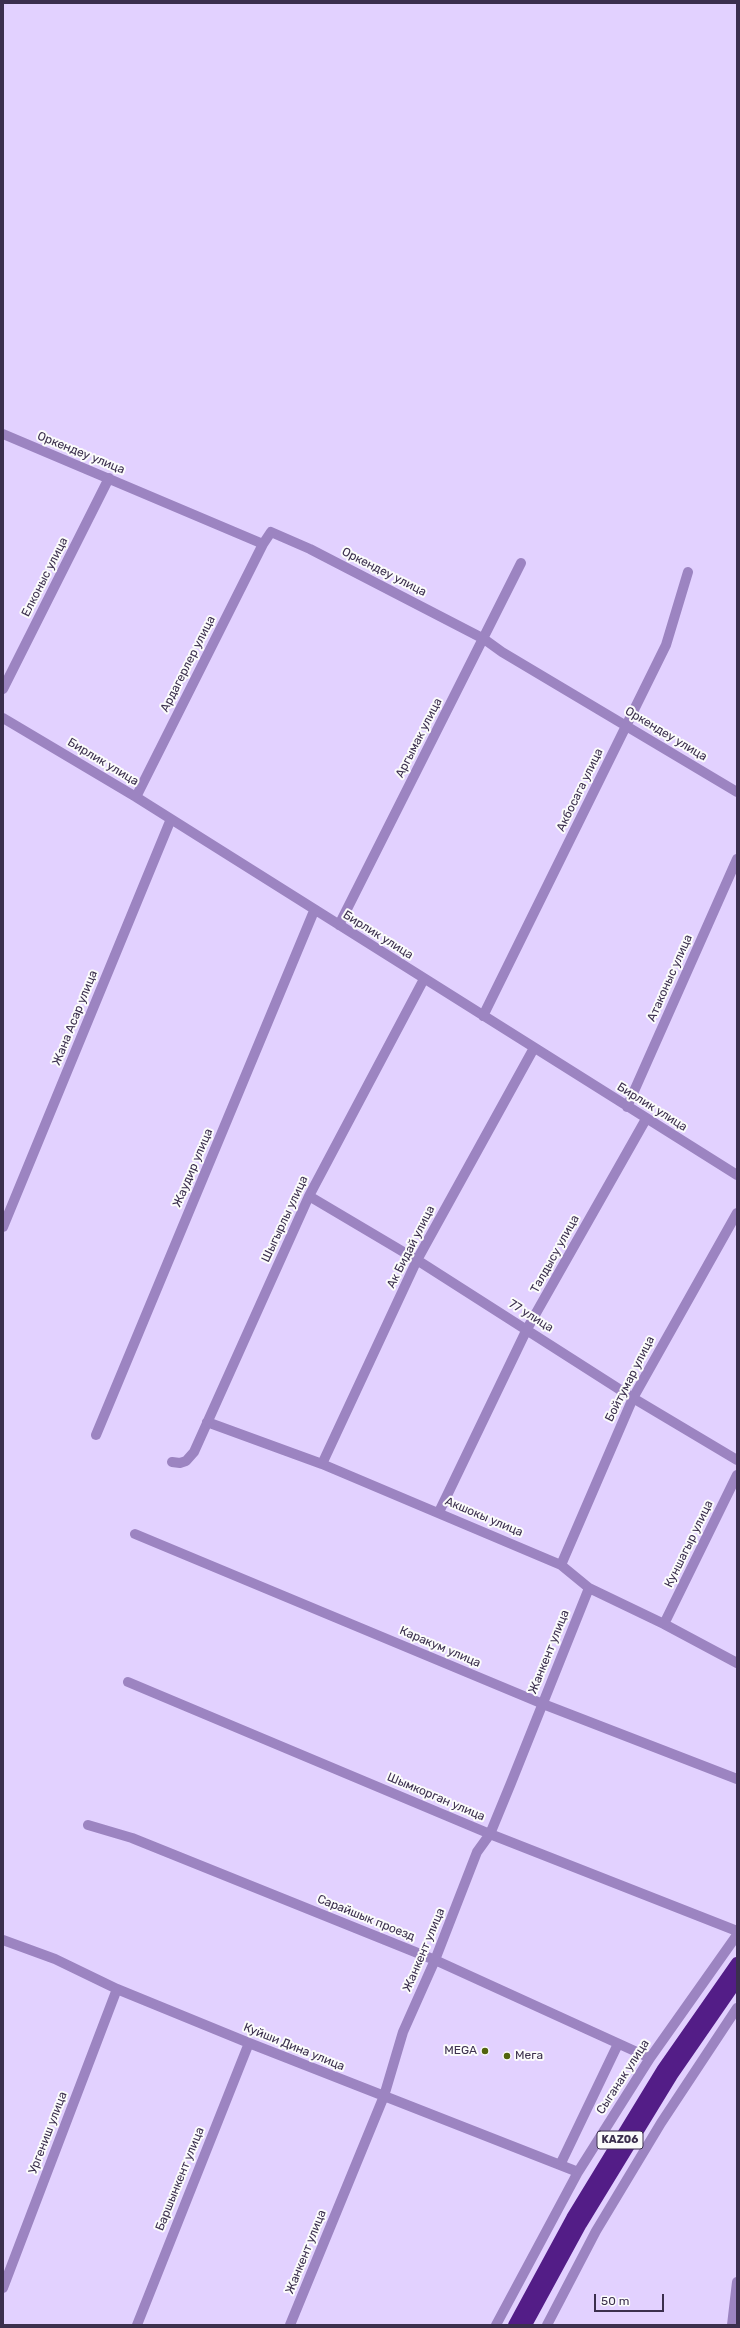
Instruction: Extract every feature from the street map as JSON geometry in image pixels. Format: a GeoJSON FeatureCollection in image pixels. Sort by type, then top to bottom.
{"type":"FeatureCollection","features":[{"type":"Feature","properties":{"kind":"highway","name":"KАZ06"},"geometry":{"type":"LineString","coordinates":[[514,2325],[572,2218],[663,2069],[737,1963]]}},
{"type":"Feature","properties":{"kind":"highway","name":"KАZ06"},"geometry":{"type":"LineString","coordinates":[[526,2325],[581,2224],[664,2088],[737,1981]]}},
{"type":"Feature","properties":{"kind":"street","name":"Оркендеу улица"},"geometry":{"type":"LineString","coordinates":[[3,434],[263,544],[271,532],[278,534],[410,599],[484,639],[508,656],[737,792]]}},
{"type":"Feature","properties":{"kind":"street","name":"Елконыс улица"},"geometry":{"type":"LineString","coordinates":[[3,689],[109,478]]}},
{"type":"Feature","properties":{"kind":"street","name":"Ардагерлер улица"},"geometry":{"type":"LineString","coordinates":[[136,797],[263,544]]}},
{"type":"Feature","properties":{"kind":"street","name":"Аргымак улица"},"geometry":{"type":"LineString","coordinates":[[339,925],[521,563]]}},
{"type":"Feature","properties":{"kind":"street","name":"Акбосага улица"},"geometry":{"type":"LineString","coordinates":[[483,1016],[666,645],[688,572]]}},
{"type":"Feature","properties":{"kind":"street","name":"Бирлик улица"},"geometry":{"type":"LineString","coordinates":[[3,718],[136,797],[314,911],[339,925],[737,1175]]}},
{"type":"Feature","properties":{"kind":"street","name":"Жана Асар улица"},"geometry":{"type":"LineString","coordinates":[[3,1227],[171,819]]}},
{"type":"Feature","properties":{"kind":"street","name":"Атаконыс улица"},"geometry":{"type":"LineString","coordinates":[[627,1107],[737,859]]}},
{"type":"Feature","properties":{"kind":"street","name":"Жаудир улица"},"geometry":{"type":"LineString","coordinates":[[96,1435],[314,911]]}},
{"type":"Feature","properties":{"kind":"street","name":"Шыгырлы улица"},"geometry":{"type":"LineString","coordinates":[[172,1462],[180,1463],[190,1458],[202,1438],[207,1422],[309,1196],[424,979]]}},
{"type":"Feature","properties":{"kind":"street","name":"Ак Бидай улица"},"geometry":{"type":"LineString","coordinates":[[322,1464],[417,1260],[534,1048]]}},
{"type":"Feature","properties":{"kind":"street","name":"Талдысу улица"},"geometry":{"type":"LineString","coordinates":[[439,1512],[527,1329],[646,1119]]}},
{"type":"Feature","properties":{"kind":"street","name":"77 улица"},"geometry":{"type":"LineString","coordinates":[[309,1196],[417,1260],[633,1398],[737,1460]]}},
{"type":"Feature","properties":{"kind":"street","name":"Бойтумар улица"},"geometry":{"type":"LineString","coordinates":[[561,1565],[633,1398],[737,1213]]}},
{"type":"Feature","properties":{"kind":"street","name":"Акшокы улица"},"geometry":{"type":"LineString","coordinates":[[207,1422],[322,1464],[439,1512],[561,1565],[589,1588],[664,1624],[737,1663]]}},
{"type":"Feature","properties":{"kind":"street","name":"Куншагыр улица"},"geometry":{"type":"LineString","coordinates":[[664,1624],[737,1475]]}},
{"type":"Feature","properties":{"kind":"street","name":"Каракум улица"},"geometry":{"type":"LineString","coordinates":[[135,1534],[542,1704],[737,1779]]}},
{"type":"Feature","properties":{"kind":"street","name":"Жанкент улица"},"geometry":{"type":"LineString","coordinates":[[290,2325],[384,2096],[403,2032],[435,1960],[477,1852],[490,1834],[589,1588]]}},
{"type":"Feature","properties":{"kind":"street","name":"Шымкорган улица"},"geometry":{"type":"LineString","coordinates":[[128,1682],[490,1834],[737,1931]]}},
{"type":"Feature","properties":{"kind":"street","name":"Сарайшык проезд"},"geometry":{"type":"LineString","coordinates":[[88,1825],[132,1838],[435,1960],[650,2058]]}},
{"type":"Feature","properties":{"kind":"street","name":"Сыганак улица"},"geometry":{"type":"LineString","coordinates":[[496,2325],[578,2172],[650,2058],[737,1935]]}},
{"type":"Feature","properties":{"kind":"street","name":"Куйши Дина улица"},"geometry":{"type":"LineString","coordinates":[[3,1940],[56,1959],[117,1989],[249,2043],[578,2172]]}},
{"type":"Feature","properties":{"kind":"street","name":"Ургениш улица"},"geometry":{"type":"LineString","coordinates":[[3,2288],[117,1989]]}},
{"type":"Feature","properties":{"kind":"street"},"geometry":{"type":"LineString","coordinates":[[547,2325],[596,2231],[661,2123],[737,2008]]}},
{"type":"Feature","properties":{"kind":"street","name":"Баршынкент улица"},"geometry":{"type":"LineString","coordinates":[[136,2325],[249,2043]]}},
{"type":"Feature","properties":{"kind":"street"},"geometry":{"type":"LineString","coordinates":[[560,2165],[618,2044]]}},
{"type":"Feature","properties":{"kind":"street"},"geometry":{"type":"LineString","coordinates":[[732,2325],[737,2282]]}},
{"type":"Feature","properties":{"kind":"place","name":"MEGA"},"geometry":{"type":"Point","coordinates":[485,2051]}},
{"type":"Feature","properties":{"kind":"place","name":"Мега"},"geometry":{"type":"Point","coordinates":[507,2056]}}]}
